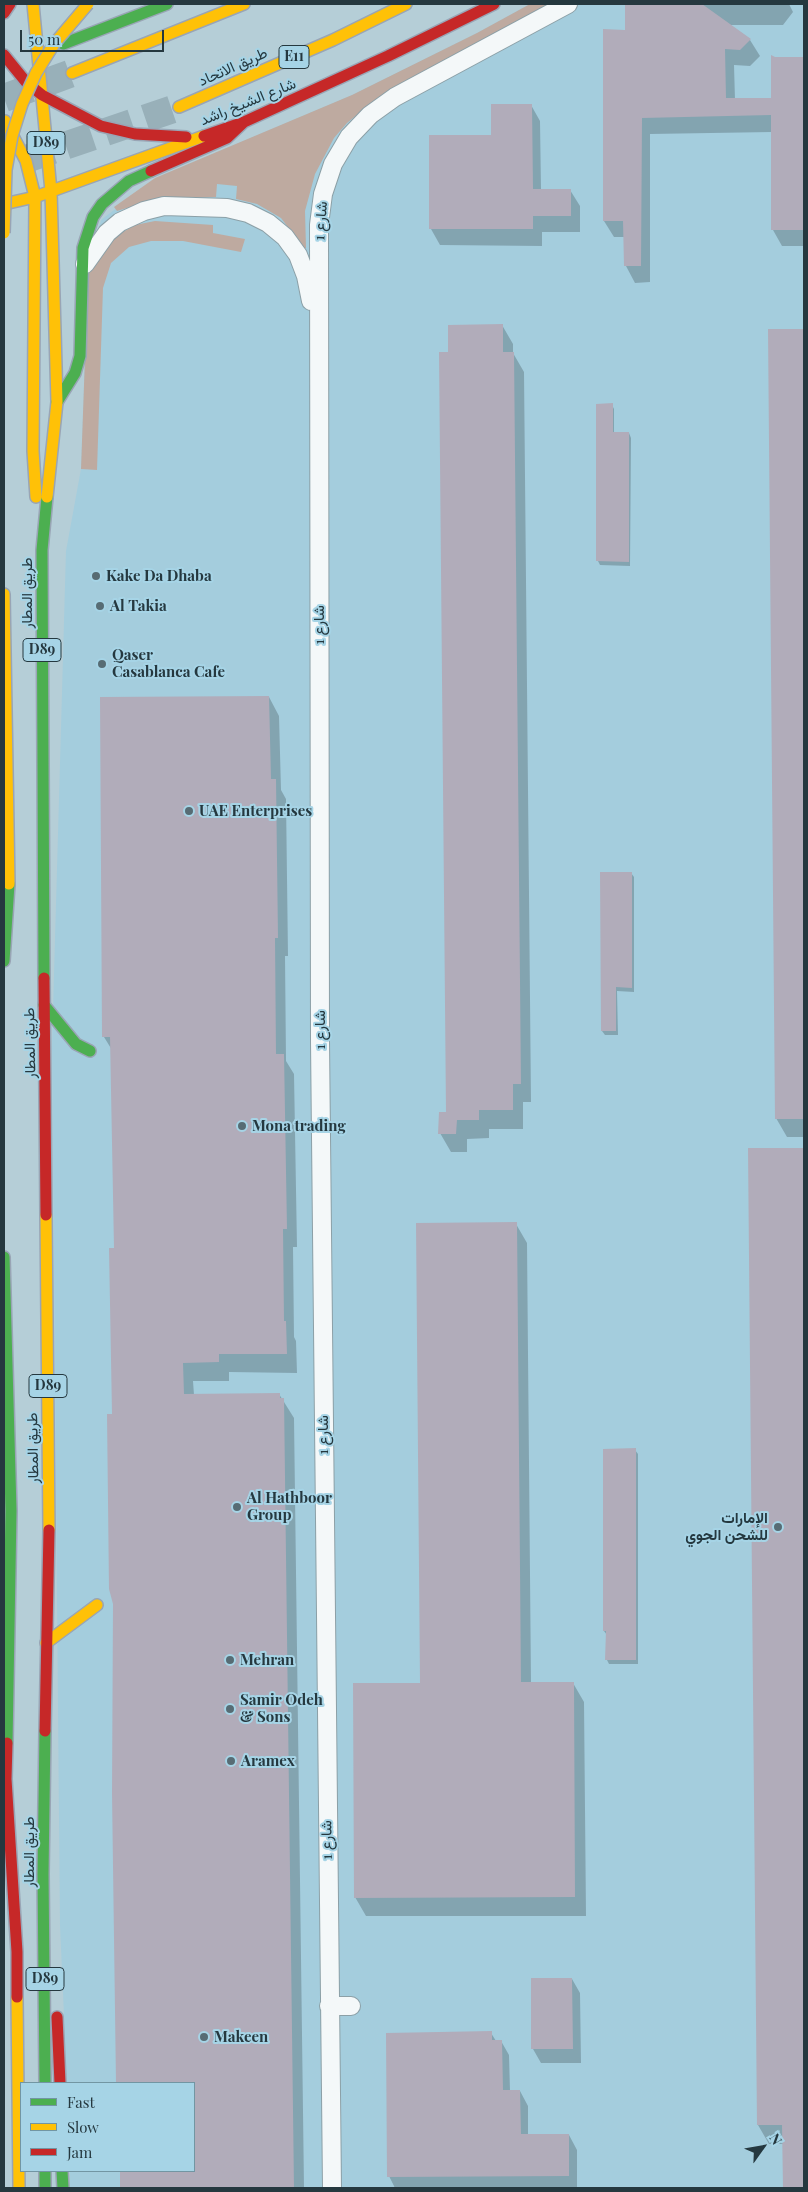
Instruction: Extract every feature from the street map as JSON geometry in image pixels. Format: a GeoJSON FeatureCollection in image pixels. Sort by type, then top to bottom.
{"type":"FeatureCollection","features":[{"type":"Feature","properties":{"kind":"main road"},"geometry":{"type":"LineString","coordinates":[[4,14],[10,4]]}},
{"type":"Feature","properties":{"kind":"main road","name":"طريق المطار"},"geometry":{"type":"LineString","coordinates":[[32,4],[51,191],[57,402],[42,550],[49,1500],[43,1874],[45,2082]]}},
{"type":"Feature","properties":{"kind":"main road"},"geometry":{"type":"LineString","coordinates":[[41,4],[46,68],[49,79],[60,97],[85,118]]}},
{"type":"Feature","properties":{"kind":"main road"},"geometry":{"type":"LineString","coordinates":[[4,233],[6,170],[12,136],[22,104],[36,73],[54,44],[88,4]]}},
{"type":"Feature","properties":{"kind":"main road"},"geometry":{"type":"LineString","coordinates":[[63,44],[167,4]]}},
{"type":"Feature","properties":{"kind":"main road"},"geometry":{"type":"LineString","coordinates":[[72,73],[244,4]]}},
{"type":"Feature","properties":{"kind":"main road","name":"طريق الاتحاد"},"geometry":{"type":"LineString","coordinates":[[179,107],[333,40],[406,4]]}},
{"type":"Feature","properties":{"kind":"main road","name":"شارع الشيخ راشد"},"geometry":{"type":"LineString","coordinates":[[4,204],[35,197],[244,122],[388,56],[494,4]]}},
{"type":"Feature","properties":{"kind":"main road"},"geometry":{"type":"LineString","coordinates":[[4,56],[26,82],[42,95],[101,126],[135,134],[170,137],[204,136]]}},
{"type":"Feature","properties":{"kind":"main road"},"geometry":{"type":"LineString","coordinates":[[4,120],[26,161],[35,197],[33,451],[42,550]]}},
{"type":"Feature","properties":{"kind":"main road"},"geometry":{"type":"LineString","coordinates":[[57,402],[75,374],[80,356],[82,268],[86,233],[98,210],[113,192],[129,181],[227,138],[244,122]]}},
{"type":"Feature","properties":{"kind":"main road"},"geometry":{"type":"LineString","coordinates":[[4,178],[22,181],[29,187],[35,197]]}},
{"type":"Feature","properties":{"kind":"main road"},"geometry":{"type":"LineString","coordinates":[[4,594],[9,895],[4,960]]}},
{"type":"Feature","properties":{"kind":"main road"},"geometry":{"type":"LineString","coordinates":[[44,1005],[76,1044],[90,1051]]}},
{"type":"Feature","properties":{"kind":"main road","name":"طريق المطار"},"geometry":{"type":"LineString","coordinates":[[4,1257],[11,1511],[6,1726],[9,1839],[15,1897],[17,1952],[19,2188]]}},
{"type":"Feature","properties":{"kind":"main road"},"geometry":{"type":"LineString","coordinates":[[46,1643],[97,1605]]}},
{"type":"Feature","properties":{"kind":"main road"},"geometry":{"type":"LineString","coordinates":[[4,1862],[9,1839]]}},
{"type":"Feature","properties":{"kind":"main road"},"geometry":{"type":"LineString","coordinates":[[43,1874],[52,1932],[60,2082]]}},
{"type":"Feature","properties":{"kind":"main road"},"geometry":{"type":"LineString","coordinates":[[45,2172],[45,2188]]}},
{"type":"Feature","properties":{"kind":"main road"},"geometry":{"type":"LineString","coordinates":[[62,2172],[63,2188]]}},
{"type":"Feature","properties":{"kind":"street","name":"شارع 1"},"geometry":{"type":"LineString","coordinates":[[332,2188],[320,1041],[319,225],[323,194],[333,164],[349,137],[370,115],[395,96],[568,4]]}},
{"type":"Feature","properties":{"kind":"street"},"geometry":{"type":"LineString","coordinates":[[82,268],[107,233],[120,222],[144,211],[164,206],[186,206],[227,208],[248,213],[268,223],[285,237],[298,255],[306,276],[318,334]]}},
{"type":"Feature","properties":{"kind":"street"},"geometry":{"type":"LineString","coordinates":[[329,2006],[351,2006]]}},
{"type":"Feature","properties":{"kind":"shaded area"},"geometry":{"type":"Polygon","coordinates":[[[530,4],[804,4],[804,2188],[70,2188],[70,2172],[195,2172],[195,2082],[67,2082],[60,1925],[52,1046],[66,551],[81,469],[88,273],[101,220],[156,178],[352,95],[477,33],[530,4]]]}},
{"type":"Feature","properties":{"kind":"shaded area"},"geometry":{"type":"Polygon","coordinates":[[[530,4],[552,4],[375,100],[347,123],[334,138],[315,174],[305,211],[306,248],[304,248],[281,218],[257,204],[236,199],[237,186],[217,184],[216,197],[157,199],[117,211],[114,207],[155,178],[352,95],[477,33],[530,4]]]}},
{"type":"Feature","properties":{"kind":"shaded area"},"geometry":{"type":"Polygon","coordinates":[[[155,221],[213,225],[213,233],[245,239],[241,252],[183,241],[151,241],[129,247],[111,263],[103,288],[97,470],[81,469],[88,273],[114,237],[135,225],[155,221]]]}},
{"type":"Feature","properties":{"kind":"building"},"geometry":{"type":"Polygon","coordinates":[[[625,4],[702,4],[751,39],[740,50],[725,49],[726,98],[771,98],[771,55],[775,57],[804,57],[804,230],[771,230],[771,115],[642,118],[641,266],[624,266],[623,221],[603,221],[603,29],[625,30],[625,4]]]}},
{"type":"Feature","properties":{"kind":"building"},"geometry":{"type":"Polygon","coordinates":[[[491,104],[532,104],[533,189],[571,189],[571,216],[533,216],[533,229],[429,229],[429,135],[491,135],[491,104]]]}},
{"type":"Feature","properties":{"kind":"building"},"geometry":{"type":"Polygon","coordinates":[[[503,324],[503,352],[514,352],[521,1084],[513,1084],[513,1110],[479,1110],[479,1120],[457,1120],[456,1134],[438,1134],[439,1112],[446,1112],[439,352],[448,352],[448,325],[503,324]]]}},
{"type":"Feature","properties":{"kind":"building"},"geometry":{"type":"Polygon","coordinates":[[[768,329],[804,329],[804,1119],[775,1119],[768,329]]]}},
{"type":"Feature","properties":{"kind":"building"},"geometry":{"type":"Polygon","coordinates":[[[613,403],[613,432],[629,432],[629,562],[596,561],[596,404],[613,403]]]}},
{"type":"Feature","properties":{"kind":"building"},"geometry":{"type":"Polygon","coordinates":[[[269,696],[271,779],[276,779],[278,938],[275,938],[276,1054],[284,1054],[287,1229],[283,1229],[284,1321],[286,1321],[287,1354],[219,1354],[219,1362],[183,1363],[184,1394],[280,1393],[280,1398],[284,1398],[294,2188],[120,2188],[120,2172],[195,2172],[195,2082],[116,2082],[112,1793],[113,1604],[109,1589],[107,1414],[112,1414],[109,1248],[114,1248],[110,1037],[102,1037],[100,697],[269,696]]]}},
{"type":"Feature","properties":{"kind":"building"},"geometry":{"type":"Polygon","coordinates":[[[600,872],[632,872],[632,988],[616,987],[616,1031],[601,1031],[600,872]]]}},
{"type":"Feature","properties":{"kind":"building","name":"الإمارات للشحن الجوي"},"geometry":{"type":"Polygon","coordinates":[[[748,1148],[804,1148],[804,2188],[783,2188],[782,2125],[757,2125],[748,1148]]]}},
{"type":"Feature","properties":{"kind":"building"},"geometry":{"type":"Polygon","coordinates":[[[517,1222],[521,1682],[574,1682],[575,1897],[354,1898],[353,1683],[420,1683],[416,1223],[517,1222]]]}},
{"type":"Feature","properties":{"kind":"building"},"geometry":{"type":"Polygon","coordinates":[[[636,1448],[636,1660],[605,1660],[606,1631],[603,1631],[603,1449],[636,1448]]]}},
{"type":"Feature","properties":{"kind":"building"},"geometry":{"type":"Polygon","coordinates":[[[531,1978],[572,1978],[573,2049],[531,2049],[531,1978]]]}},
{"type":"Feature","properties":{"kind":"building"},"geometry":{"type":"Polygon","coordinates":[[[492,2031],[492,2040],[502,2040],[503,2090],[520,2090],[521,2134],[569,2134],[569,2176],[387,2177],[386,2033],[492,2031]]]}},
{"type":"Feature","properties":{"kind":"tunnel"},"geometry":{"type":"LineString","coordinates":[[4,98],[72,73]]}},
{"type":"Feature","properties":{"kind":"tunnel"},"geometry":{"type":"LineString","coordinates":[[26,159],[179,107]]}},
{"type":"Feature","properties":{"kind":"traffic: fast"},"geometry":{"type":"LineString","coordinates":[[63,44],[167,4]]}},
{"type":"Feature","properties":{"kind":"traffic: fast"},"geometry":{"type":"LineString","coordinates":[[57,402],[75,373],[80,356],[83,248],[93,217],[102,204],[129,181],[151,171]]}},
{"type":"Feature","properties":{"kind":"traffic: fast"},"geometry":{"type":"LineString","coordinates":[[44,978],[42,550],[47,497]]}},
{"type":"Feature","properties":{"kind":"traffic: fast"},"geometry":{"type":"LineString","coordinates":[[4,961],[9,884]]}},
{"type":"Feature","properties":{"kind":"traffic: fast"},"geometry":{"type":"LineString","coordinates":[[44,1005],[76,1044],[90,1051]]}},
{"type":"Feature","properties":{"kind":"traffic: fast"},"geometry":{"type":"LineString","coordinates":[[4,1257],[11,1511],[7,1743]]}},
{"type":"Feature","properties":{"kind":"traffic: fast"},"geometry":{"type":"LineString","coordinates":[[45,1731],[43,1874],[45,2082]]}},
{"type":"Feature","properties":{"kind":"traffic: fast"},"geometry":{"type":"LineString","coordinates":[[45,2172],[45,2188]]}},
{"type":"Feature","properties":{"kind":"traffic: fast"},"geometry":{"type":"LineString","coordinates":[[62,2172],[63,2188]]}},
{"type":"Feature","properties":{"kind":"traffic: slow"},"geometry":{"type":"LineString","coordinates":[[33,4],[51,191]]}},
{"type":"Feature","properties":{"kind":"traffic: slow"},"geometry":{"type":"LineString","coordinates":[[4,233],[6,170],[12,136],[22,104],[36,73],[54,44],[88,4]]}},
{"type":"Feature","properties":{"kind":"traffic: slow"},"geometry":{"type":"LineString","coordinates":[[72,73],[244,4]]}},
{"type":"Feature","properties":{"kind":"traffic: slow"},"geometry":{"type":"LineString","coordinates":[[179,107],[333,40],[406,4]]}},
{"type":"Feature","properties":{"kind":"traffic: slow"},"geometry":{"type":"LineString","coordinates":[[5,121],[26,161],[35,197],[33,451],[36,497]]}},
{"type":"Feature","properties":{"kind":"traffic: slow"},"geometry":{"type":"LineString","coordinates":[[4,204],[35,197],[204,136]]}},
{"type":"Feature","properties":{"kind":"traffic: slow"},"geometry":{"type":"LineString","coordinates":[[47,497],[57,402],[51,191]]}},
{"type":"Feature","properties":{"kind":"traffic: slow"},"geometry":{"type":"LineString","coordinates":[[4,594],[9,884]]}},
{"type":"Feature","properties":{"kind":"traffic: slow"},"geometry":{"type":"LineString","coordinates":[[46,1215],[49,1530]]}},
{"type":"Feature","properties":{"kind":"traffic: slow"},"geometry":{"type":"LineString","coordinates":[[46,1643],[97,1605]]}},
{"type":"Feature","properties":{"kind":"traffic: slow"},"geometry":{"type":"LineString","coordinates":[[17,1997],[19,2188]]}},
{"type":"Feature","properties":{"kind":"traffic: jam"},"geometry":{"type":"LineString","coordinates":[[4,13],[10,4]]}},
{"type":"Feature","properties":{"kind":"traffic: jam"},"geometry":{"type":"LineString","coordinates":[[204,136],[244,122],[388,56],[494,4]]}},
{"type":"Feature","properties":{"kind":"traffic: jam"},"geometry":{"type":"LineString","coordinates":[[4,55],[26,82],[42,95],[101,126],[135,134],[186,137]]}},
{"type":"Feature","properties":{"kind":"traffic: jam"},"geometry":{"type":"LineString","coordinates":[[151,171],[227,138],[244,122]]}},
{"type":"Feature","properties":{"kind":"traffic: jam"},"geometry":{"type":"LineString","coordinates":[[44,978],[46,1215]]}},
{"type":"Feature","properties":{"kind":"traffic: jam"},"geometry":{"type":"LineString","coordinates":[[45,1731],[49,1530]]}},
{"type":"Feature","properties":{"kind":"traffic: jam"},"geometry":{"type":"LineString","coordinates":[[7,1743],[6,1779],[17,1952],[17,1997]]}},
{"type":"Feature","properties":{"kind":"traffic: jam"},"geometry":{"type":"LineString","coordinates":[[57,2017],[60,2082]]}},
{"type":"Feature","properties":{"kind":"place","name":"Kake Da Dhaba"},"geometry":{"type":"Point","coordinates":[96,576]}},
{"type":"Feature","properties":{"kind":"place","name":"Al Takia"},"geometry":{"type":"Point","coordinates":[100,606]}},
{"type":"Feature","properties":{"kind":"place","name":"Qaser Casablanca Cafe"},"geometry":{"type":"Point","coordinates":[102,664]}},
{"type":"Feature","properties":{"kind":"place","name":"UAE Enterprises"},"geometry":{"type":"Point","coordinates":[189,811]}},
{"type":"Feature","properties":{"kind":"place","name":"Mona trading"},"geometry":{"type":"Point","coordinates":[242,1126]}},
{"type":"Feature","properties":{"kind":"place","name":"Al Hathboor Group"},"geometry":{"type":"Point","coordinates":[237,1507]}},
{"type":"Feature","properties":{"kind":"place","name":"الإمارات للشحن الجوي"},"geometry":{"type":"Point","coordinates":[778,1527]}},
{"type":"Feature","properties":{"kind":"place","name":"Mehran"},"geometry":{"type":"Point","coordinates":[230,1660]}},
{"type":"Feature","properties":{"kind":"place","name":"Samir Odeh & Sons"},"geometry":{"type":"Point","coordinates":[230,1709]}},
{"type":"Feature","properties":{"kind":"place","name":"Aramex"},"geometry":{"type":"Point","coordinates":[231,1761]}},
{"type":"Feature","properties":{"kind":"place","name":"Makeen"},"geometry":{"type":"Point","coordinates":[204,2037]}}]}
